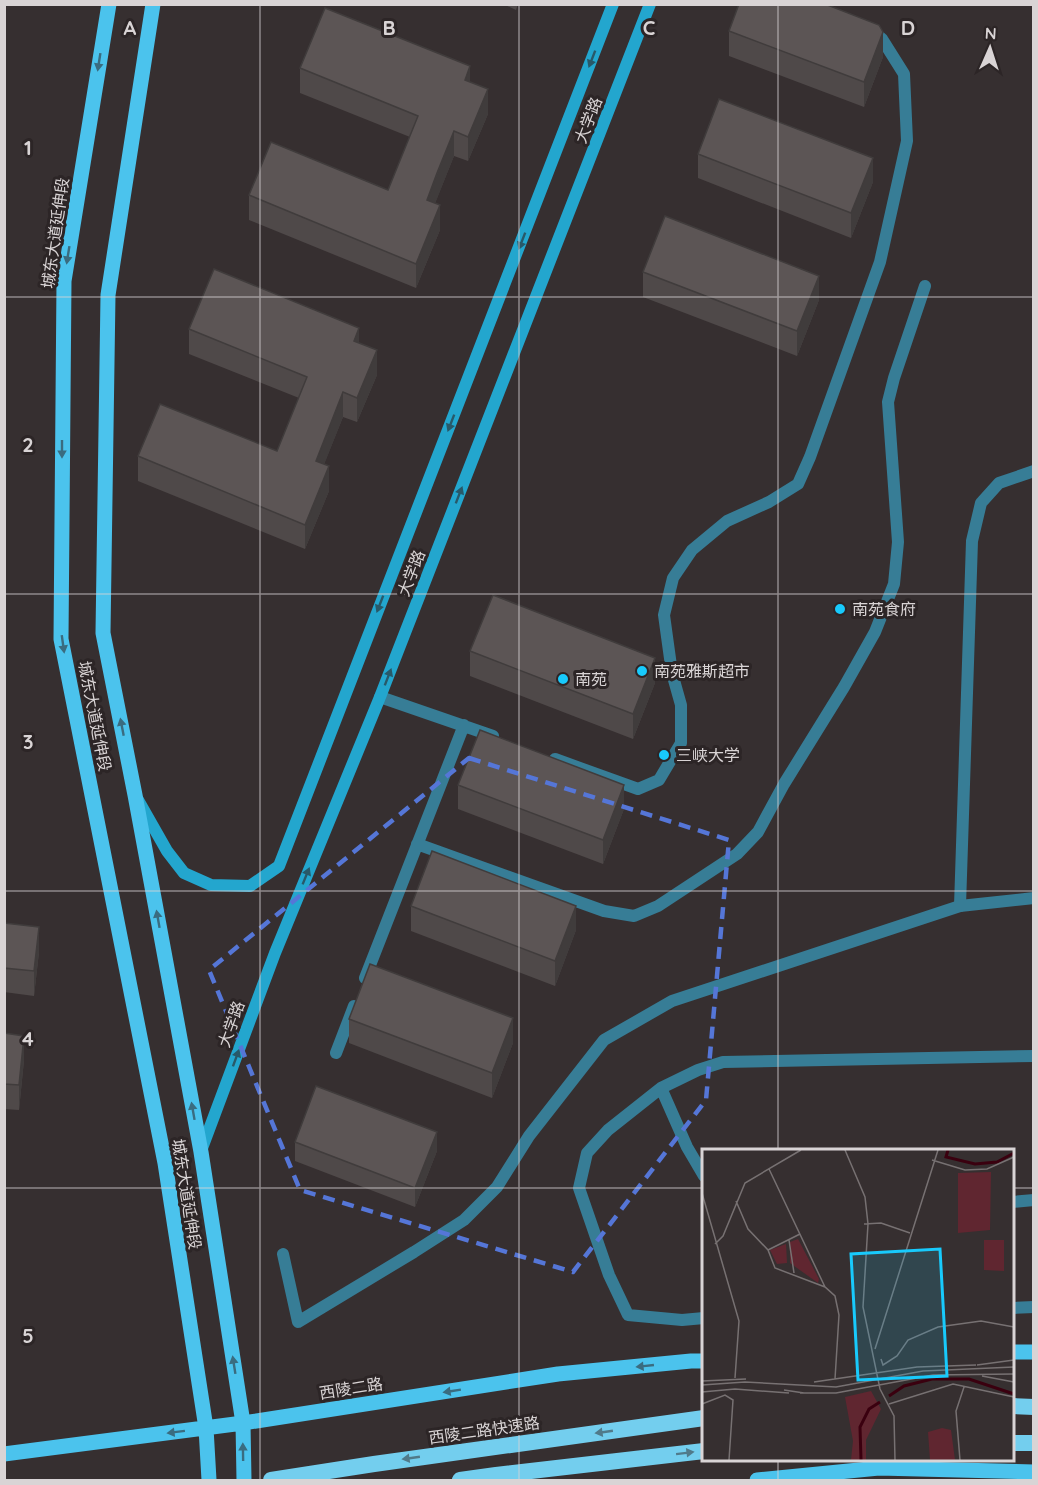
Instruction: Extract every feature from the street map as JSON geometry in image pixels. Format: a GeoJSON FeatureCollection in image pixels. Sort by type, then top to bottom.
{"type":"FeatureCollection","features":[{"type":"Feature","properties":{"kind":"highway"},"geometry":{"type":"LineString","coordinates":[[1014,1406],[1034,1407]]}},
{"type":"Feature","properties":{"kind":"highway","name":"西陵二路快速路"},"geometry":{"type":"LineString","coordinates":[[271,1480],[702,1418]]}},
{"type":"Feature","properties":{"kind":"highway"},"geometry":{"type":"LineString","coordinates":[[1014,1443],[1034,1443]]}},
{"type":"Feature","properties":{"kind":"highway"},"geometry":{"type":"LineString","coordinates":[[460,1480],[702,1451]]}},
{"type":"Feature","properties":{"kind":"main road","name":"城东大道延伸段"},"geometry":{"type":"LineString","coordinates":[[109,4],[64,281],[61,639],[165,1163],[206,1428],[209,1480]]}},
{"type":"Feature","properties":{"kind":"main road","name":"城东大道延伸段"},"geometry":{"type":"LineString","coordinates":[[153,4],[108,295],[103,633],[201,1152],[243,1423],[244,1480]]}},
{"type":"Feature","properties":{"kind":"main road","name":"大学路"},"geometry":{"type":"LineString","coordinates":[[135,795],[167,851],[184,873],[211,885],[250,886],[279,866],[613,4]]}},
{"type":"Feature","properties":{"kind":"main road","name":"大学路"},"geometry":{"type":"LineString","coordinates":[[201,1152],[275,953],[380,697],[650,4]]}},
{"type":"Feature","properties":{"kind":"main road"},"geometry":{"type":"LineString","coordinates":[[1014,1353],[1034,1352]]}},
{"type":"Feature","properties":{"kind":"main road","name":"西陵二路"},"geometry":{"type":"LineString","coordinates":[[4,1454],[243,1423],[558,1374],[702,1361]]}},
{"type":"Feature","properties":{"kind":"main road"},"geometry":{"type":"LineString","coordinates":[[757,1480],[879,1468],[1034,1472]]}},
{"type":"Feature","properties":{"kind":"street"},"geometry":{"type":"LineString","coordinates":[[540,753],[638,789],[659,780],[681,743],[681,705],[672,673],[664,615],[673,578],[692,550],[727,521],[769,502],[798,484],[810,457],[880,262],[907,141],[904,74],[882,39],[865,24]]}},
{"type":"Feature","properties":{"kind":"street"},"geometry":{"type":"LineString","coordinates":[[417,843],[604,911],[634,916],[658,906],[737,854],[758,832],[784,784],[870,641],[894,584],[898,542],[888,402],[925,286]]}},
{"type":"Feature","properties":{"kind":"street"},"geometry":{"type":"LineString","coordinates":[[960,906],[972,541],[981,503],[999,483],[1034,471]]}},
{"type":"Feature","properties":{"kind":"street"},"geometry":{"type":"LineString","coordinates":[[380,697],[507,741]]}},
{"type":"Feature","properties":{"kind":"street"},"geometry":{"type":"LineString","coordinates":[[336,1053],[464,725]]}},
{"type":"Feature","properties":{"kind":"street"},"geometry":{"type":"LineString","coordinates":[[283,1254],[298,1322],[464,1220],[497,1187],[529,1136],[604,1040],[672,1001],[960,906],[1034,898]]}},
{"type":"Feature","properties":{"kind":"street"},"geometry":{"type":"LineString","coordinates":[[702,1318],[682,1320],[628,1315],[609,1275],[579,1188],[587,1153],[608,1130],[661,1088],[698,1070],[723,1062],[1034,1056]]}},
{"type":"Feature","properties":{"kind":"street"},"geometry":{"type":"LineString","coordinates":[[661,1088],[687,1147],[702,1173]]}},
{"type":"Feature","properties":{"kind":"street"},"geometry":{"type":"LineString","coordinates":[[1014,1202],[1034,1200]]}},
{"type":"Feature","properties":{"kind":"street"},"geometry":{"type":"LineString","coordinates":[[1014,1308],[1034,1307]]}},
{"type":"Feature","properties":{"kind":"highlighted area"},"geometry":{"type":"Polygon","coordinates":[[[469,758],[729,840],[706,1100],[573,1272],[300,1190],[209,970],[469,758]]]}},
{"type":"Feature","properties":{"kind":"building"},"geometry":{"type":"Polygon","coordinates":[[[739,4],[825,4],[879,25],[883,32],[864,82],[729,31],[739,4]]]}},
{"type":"Feature","properties":{"kind":"building"},"geometry":{"type":"Polygon","coordinates":[[[325,8],[470,66],[465,80],[488,89],[468,137],[454,131],[427,200],[440,205],[416,264],[249,195],[271,142],[388,190],[418,116],[300,68],[325,8]]]}},
{"type":"Feature","properties":{"kind":"building"},"geometry":{"type":"Polygon","coordinates":[[[719,99],[873,158],[851,213],[698,154],[719,99]]]}},
{"type":"Feature","properties":{"kind":"building"},"geometry":{"type":"Polygon","coordinates":[[[665,216],[819,276],[797,331],[643,272],[665,216]]]}},
{"type":"Feature","properties":{"kind":"building"},"geometry":{"type":"Polygon","coordinates":[[[214,269],[359,328],[354,341],[377,350],[357,398],[343,392],[316,461],[329,466],[305,525],[138,456],[160,404],[277,451],[307,377],[189,329],[214,269]]]}},
{"type":"Feature","properties":{"kind":"building"},"geometry":{"type":"Polygon","coordinates":[[[493,595],[655,658],[633,714],[470,651],[493,595]]]}},
{"type":"Feature","properties":{"kind":"building"},"geometry":{"type":"Polygon","coordinates":[[[480,730],[624,785],[603,840],[458,785],[480,730]]]}},
{"type":"Feature","properties":{"kind":"building"},"geometry":{"type":"Polygon","coordinates":[[[432,851],[576,906],[555,961],[411,906],[432,851]]]}},
{"type":"Feature","properties":{"kind":"building"},"geometry":{"type":"Polygon","coordinates":[[[4,923],[39,927],[34,971],[4,968],[4,923]]]}},
{"type":"Feature","properties":{"kind":"building"},"geometry":{"type":"Polygon","coordinates":[[[370,964],[513,1018],[492,1073],[349,1019],[370,964]]]}},
{"type":"Feature","properties":{"kind":"building"},"geometry":{"type":"Polygon","coordinates":[[[4,1033],[24,1036],[19,1085],[4,1084],[4,1033]]]}},
{"type":"Feature","properties":{"kind":"building"},"geometry":{"type":"Polygon","coordinates":[[[316,1086],[437,1132],[415,1188],[295,1142],[316,1086]]]}},
{"type":"Feature","properties":{"kind":"place","name":"南苑食府"},"geometry":{"type":"Point","coordinates":[840,609]}},
{"type":"Feature","properties":{"kind":"place","name":"南苑雅斯超市"},"geometry":{"type":"Point","coordinates":[642,671]}},
{"type":"Feature","properties":{"kind":"place","name":"南苑"},"geometry":{"type":"Point","coordinates":[563,679]}},
{"type":"Feature","properties":{"kind":"place","name":"三峡大学"},"geometry":{"type":"Point","coordinates":[664,755]}}]}
